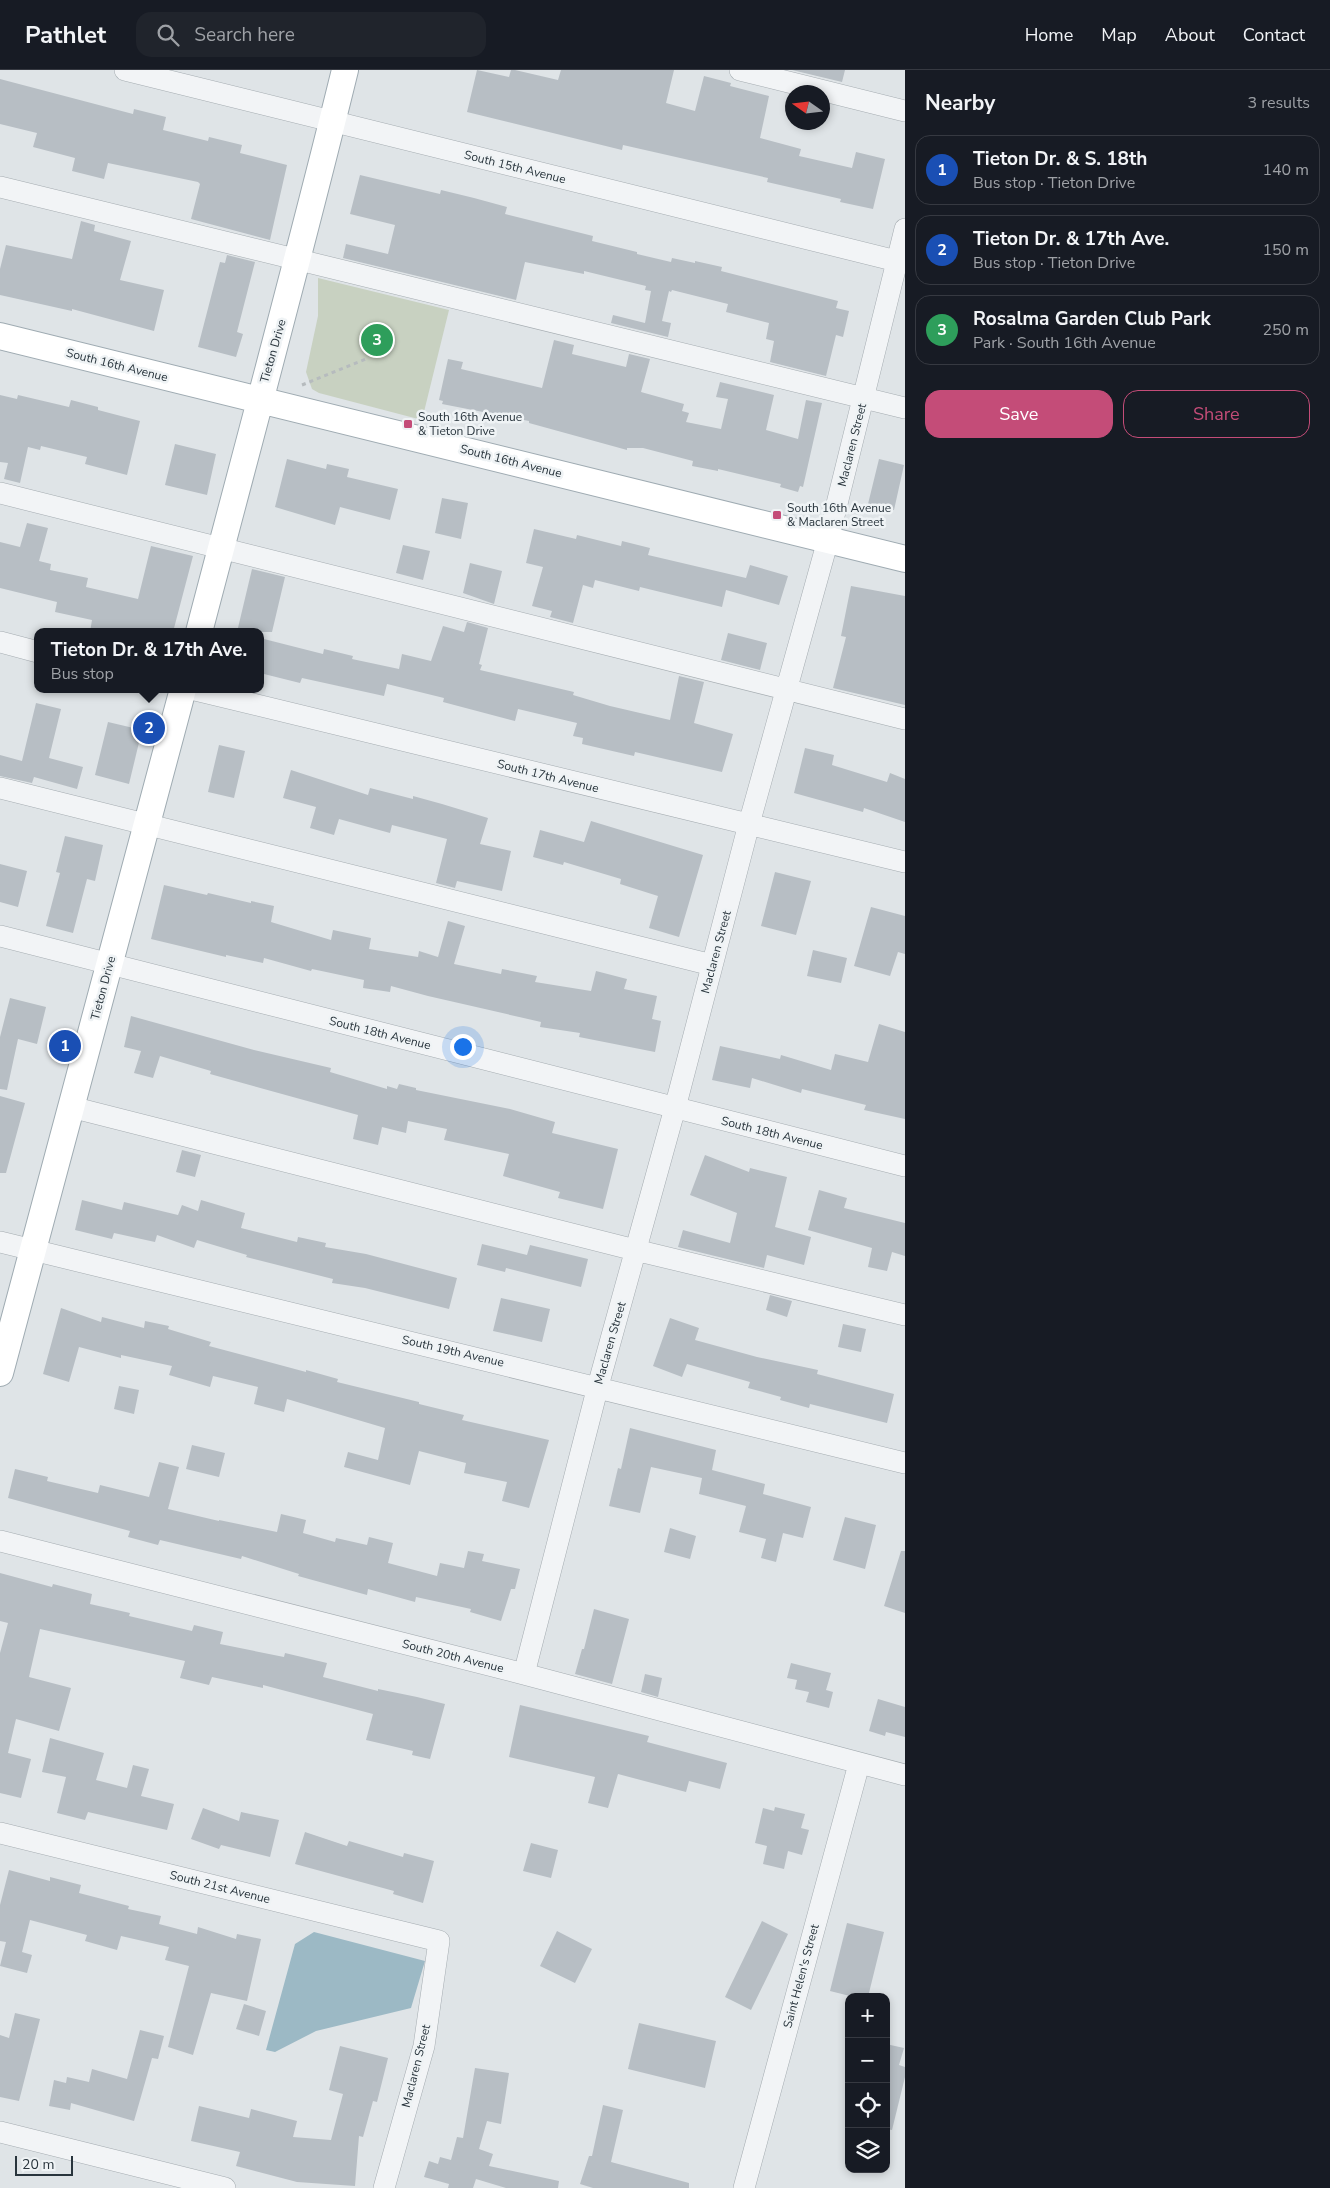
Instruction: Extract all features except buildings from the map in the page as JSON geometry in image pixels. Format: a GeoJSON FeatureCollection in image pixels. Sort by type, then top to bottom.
{"type":"FeatureCollection","features":[{"type":"Feature","properties":{"kind":"main road","name":"Tieton Drive"},"geometry":{"type":"LineString","coordinates":[[200,628],[259,400],[298,259],[345,70]]}},
{"type":"Feature","properties":{"kind":"main road","name":"South 16th Avenue"},"geometry":{"type":"LineString","coordinates":[[0,336],[905,559]]}},
{"type":"Feature","properties":{"kind":"main road","name":"Tieton Drive"},"geometry":{"type":"LineString","coordinates":[[0,1373],[182,693]]}},
{"type":"Feature","properties":{"kind":"street","name":"South 15th Avenue"},"geometry":{"type":"LineString","coordinates":[[125,70],[901,262]]}},
{"type":"Feature","properties":{"kind":"street"},"geometry":{"type":"LineString","coordinates":[[740,70],[905,110]]}},
{"type":"Feature","properties":{"kind":"street"},"geometry":{"type":"LineString","coordinates":[[0,187],[905,408]]}},
{"type":"Feature","properties":{"kind":"street","name":"Maclaren Street"},"geometry":{"type":"LineString","coordinates":[[524,1674],[598,1386],[675,1108],[749,824],[828,540],[863,397],[901,262],[905,229]]}},
{"type":"Feature","properties":{"kind":"street"},"geometry":{"type":"LineString","coordinates":[[0,493],[905,719]]}},
{"type":"Feature","properties":{"kind":"street"},"geometry":{"type":"LineString","coordinates":[[0,642],[34,651]]}},
{"type":"Feature","properties":{"kind":"street","name":"South 17th Avenue"},"geometry":{"type":"LineString","coordinates":[[208,693],[905,862]]}},
{"type":"Feature","properties":{"kind":"street"},"geometry":{"type":"LineString","coordinates":[[0,788],[712,965]]}},
{"type":"Feature","properties":{"kind":"street","name":"South 18th Avenue"},"geometry":{"type":"LineString","coordinates":[[0,936],[905,1166]]}},
{"type":"Feature","properties":{"kind":"street"},"geometry":{"type":"LineString","coordinates":[[71,1107],[636,1250],[905,1315]]}},
{"type":"Feature","properties":{"kind":"street","name":"South 19th Avenue"},"geometry":{"type":"LineString","coordinates":[[0,1242],[905,1462]]}},
{"type":"Feature","properties":{"kind":"street","name":"South 20th Avenue"},"geometry":{"type":"LineString","coordinates":[[0,1541],[524,1674],[905,1775]]}},
{"type":"Feature","properties":{"kind":"street","name":"Saint Helen's Street"},"geometry":{"type":"LineString","coordinates":[[744,2188],[859,1764]]}},
{"type":"Feature","properties":{"kind":"street","name":"South 21st Avenue"},"geometry":{"type":"LineString","coordinates":[[0,1833],[439,1941]]}},
{"type":"Feature","properties":{"kind":"street","name":"Maclaren Street"},"geometry":{"type":"LineString","coordinates":[[384,2188],[424,2046],[439,1941]]}},
{"type":"Feature","properties":{"kind":"street"},"geometry":{"type":"LineString","coordinates":[[0,2132],[225,2188]]}},
{"type":"Feature","properties":{"kind":"path"},"geometry":{"type":"LineString","coordinates":[[302,385],[366,359]]}},
{"type":"Feature","properties":{"kind":"green space"},"geometry":{"type":"Polygon","coordinates":[[[318,278],[449,310],[422,420],[319,393],[312,389],[306,372],[318,316],[318,278]]]}},
{"type":"Feature","properties":{"kind":"water"},"geometry":{"type":"Polygon","coordinates":[[[314,1932],[425,1961],[411,2008],[316,2031],[275,2052],[266,2050],[295,1944],[314,1932]]]}},
{"type":"Feature","properties":{"kind":"place","name":"Rosalma Garden Club Park"},"geometry":{"type":"Point","coordinates":[377,340]}},
{"type":"Feature","properties":{"kind":"place","name":"South 16th Avenue & Tieton Drive"},"geometry":{"type":"Point","coordinates":[408,424]}},
{"type":"Feature","properties":{"kind":"place","name":"South 16th Avenue & Maclaren Street"},"geometry":{"type":"Point","coordinates":[777,515]}},
{"type":"Feature","properties":{"kind":"place","name":"Tieton Dr. & 17th Ave."},"geometry":{"type":"Point","coordinates":[149,728]}},
{"type":"Feature","properties":{"kind":"place","name":"Tieton Dr. & S. 18th"},"geometry":{"type":"Point","coordinates":[65,1046]}}]}
